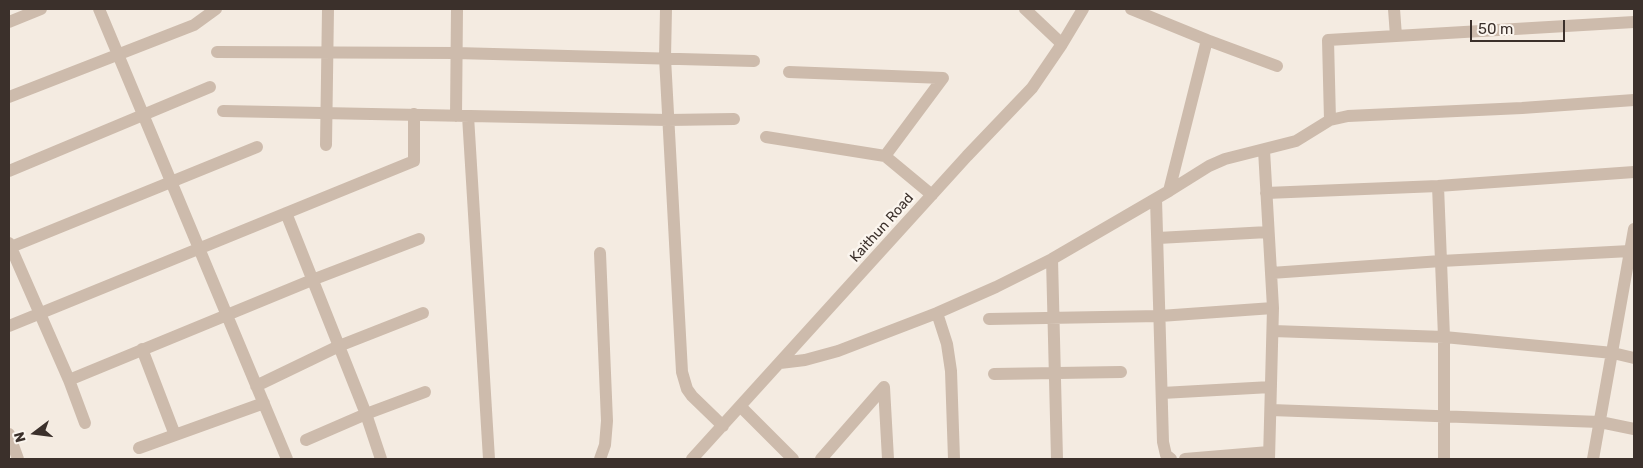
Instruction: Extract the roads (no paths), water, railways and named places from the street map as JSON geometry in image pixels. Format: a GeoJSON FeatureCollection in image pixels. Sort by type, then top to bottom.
{"type":"FeatureCollection","features":[{"type":"Feature","properties":{"kind":"street"},"geometry":{"type":"LineString","coordinates":[[9,22],[41,9]]}},
{"type":"Feature","properties":{"kind":"street"},"geometry":{"type":"LineString","coordinates":[[99,9],[287,459]]}},
{"type":"Feature","properties":{"kind":"street"},"geometry":{"type":"LineString","coordinates":[[9,97],[194,26],[216,9]]}},
{"type":"Feature","properties":{"kind":"street"},"geometry":{"type":"LineString","coordinates":[[326,144],[328,9]]}},
{"type":"Feature","properties":{"kind":"street"},"geometry":{"type":"LineString","coordinates":[[457,9],[456,53],[489,459]]}},
{"type":"Feature","properties":{"kind":"street"},"geometry":{"type":"LineString","coordinates":[[666,9],[665,58],[682,372],[687,389],[692,396],[723,426]]}},
{"type":"Feature","properties":{"kind":"street"},"geometry":{"type":"LineString","coordinates":[[1025,9],[1062,44]]}},
{"type":"Feature","properties":{"kind":"street","name":"Kaithun Road"},"geometry":{"type":"LineString","coordinates":[[692,459],[1032,88],[1083,9]]}},
{"type":"Feature","properties":{"kind":"street"},"geometry":{"type":"LineString","coordinates":[[1131,9],[1277,66]]}},
{"type":"Feature","properties":{"kind":"street"},"geometry":{"type":"LineString","coordinates":[[1394,9],[1396,36]]}},
{"type":"Feature","properties":{"kind":"street"},"geometry":{"type":"LineString","coordinates":[[1330,120],[1328,40],[1634,22]]}},
{"type":"Feature","properties":{"kind":"street"},"geometry":{"type":"LineString","coordinates":[[1169,191],[1207,40]]}},
{"type":"Feature","properties":{"kind":"street"},"geometry":{"type":"LineString","coordinates":[[217,52],[327,54],[456,53],[754,61]]}},
{"type":"Feature","properties":{"kind":"street"},"geometry":{"type":"LineString","coordinates":[[789,72],[943,78],[885,156]]}},
{"type":"Feature","properties":{"kind":"street"},"geometry":{"type":"LineString","coordinates":[[9,171],[210,87]]}},
{"type":"Feature","properties":{"kind":"street"},"geometry":{"type":"LineString","coordinates":[[780,363],[805,360],[838,351],[937,313],[996,287],[1052,258],[1209,166],[1225,159],[1296,141],[1330,120],[1363,116],[1634,100]]}},
{"type":"Feature","properties":{"kind":"street"},"geometry":{"type":"LineString","coordinates":[[223,111],[668,120],[734,119]]}},
{"type":"Feature","properties":{"kind":"street"},"geometry":{"type":"LineString","coordinates":[[9,326],[414,161],[414,114]]}},
{"type":"Feature","properties":{"kind":"street"},"geometry":{"type":"LineString","coordinates":[[766,137],[885,156],[932,195]]}},
{"type":"Feature","properties":{"kind":"street"},"geometry":{"type":"LineString","coordinates":[[85,423],[69,380],[10,245],[257,146]]}},
{"type":"Feature","properties":{"kind":"street"},"geometry":{"type":"LineString","coordinates":[[1185,459],[1269,456],[1273,308],[1264,150]]}},
{"type":"Feature","properties":{"kind":"street"},"geometry":{"type":"LineString","coordinates":[[1266,193],[1438,186],[1634,172]]}},
{"type":"Feature","properties":{"kind":"street"},"geometry":{"type":"LineString","coordinates":[[1438,186],[1444,337],[1444,459]]}},
{"type":"Feature","properties":{"kind":"street"},"geometry":{"type":"LineString","coordinates":[[1156,198],[1164,448],[1166,455],[1171,459]]}},
{"type":"Feature","properties":{"kind":"street"},"geometry":{"type":"LineString","coordinates":[[286,213],[366,414],[381,459]]}},
{"type":"Feature","properties":{"kind":"street"},"geometry":{"type":"LineString","coordinates":[[1593,459],[1613,353],[1630,280],[1630,251],[1634,229]]}},
{"type":"Feature","properties":{"kind":"street"},"geometry":{"type":"LineString","coordinates":[[1158,238],[1268,232]]}},
{"type":"Feature","properties":{"kind":"street"},"geometry":{"type":"LineString","coordinates":[[69,380],[312,280],[419,239]]}},
{"type":"Feature","properties":{"kind":"street"},"geometry":{"type":"LineString","coordinates":[[1271,273],[1441,261],[1630,251]]}},
{"type":"Feature","properties":{"kind":"street"},"geometry":{"type":"LineString","coordinates":[[600,254],[607,421],[605,445],[600,459]]}},
{"type":"Feature","properties":{"kind":"street"},"geometry":{"type":"LineString","coordinates":[[1052,258],[1057,459]]}},
{"type":"Feature","properties":{"kind":"street"},"geometry":{"type":"LineString","coordinates":[[989,319],[1160,316],[1273,308]]}},
{"type":"Feature","properties":{"kind":"street"},"geometry":{"type":"LineString","coordinates":[[256,386],[339,346],[423,313]]}},
{"type":"Feature","properties":{"kind":"street"},"geometry":{"type":"LineString","coordinates":[[937,313],[947,344],[951,371],[954,459]]}},
{"type":"Feature","properties":{"kind":"street"},"geometry":{"type":"LineString","coordinates":[[1272,331],[1444,337],[1613,353],[1634,358]]}},
{"type":"Feature","properties":{"kind":"street"},"geometry":{"type":"LineString","coordinates":[[142,349],[175,434]]}},
{"type":"Feature","properties":{"kind":"street"},"geometry":{"type":"LineString","coordinates":[[994,374],[1121,372]]}},
{"type":"Feature","properties":{"kind":"street"},"geometry":{"type":"LineString","coordinates":[[821,459],[884,387],[888,459]]}},
{"type":"Feature","properties":{"kind":"street"},"geometry":{"type":"LineString","coordinates":[[1162,393],[1272,388]]}},
{"type":"Feature","properties":{"kind":"street"},"geometry":{"type":"LineString","coordinates":[[306,440],[366,414],[425,392]]}},
{"type":"Feature","properties":{"kind":"street"},"geometry":{"type":"LineString","coordinates":[[139,448],[264,403]]}},
{"type":"Feature","properties":{"kind":"street"},"geometry":{"type":"LineString","coordinates":[[741,407],[793,459]]}},
{"type":"Feature","properties":{"kind":"street"},"geometry":{"type":"LineString","coordinates":[[1271,410],[1600,422],[1634,429]]}},
{"type":"Feature","properties":{"kind":"street"},"geometry":{"type":"LineString","coordinates":[[9,434],[18,459]]}}]}
